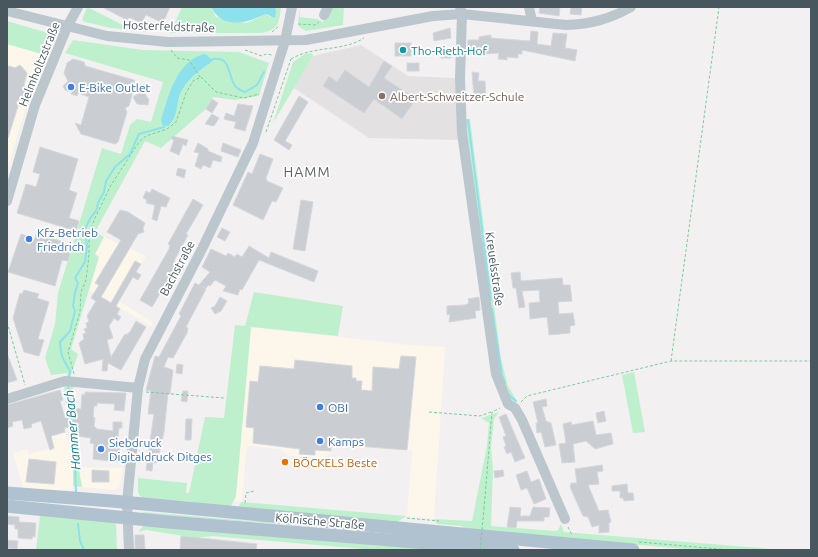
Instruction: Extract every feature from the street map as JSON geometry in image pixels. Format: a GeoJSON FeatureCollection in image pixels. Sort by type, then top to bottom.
{"type":"FeatureCollection","features":[{"type":"Feature","properties":{"kind":"main road","name":"Kölnische Straße"},"geometry":{"type":"LineString","coordinates":[[7,493],[633,550]]}},
{"type":"Feature","properties":{"kind":"main road","name":"Kölnische Straße"},"geometry":{"type":"LineString","coordinates":[[7,506],[513,550]]}},
{"type":"Feature","properties":{"kind":"street","name":"Helmholtzstraße"},"geometry":{"type":"LineString","coordinates":[[7,201],[35,105],[67,27],[78,7]]}},
{"type":"Feature","properties":{"kind":"street","name":"Bachstraße"},"geometry":{"type":"LineString","coordinates":[[129,550],[127,503],[135,439],[138,388],[148,354],[202,249],[253,143],[285,41],[285,22],[292,7]]}},
{"type":"Feature","properties":{"kind":"street"},"geometry":{"type":"LineString","coordinates":[[529,7],[532,21]]}},
{"type":"Feature","properties":{"kind":"street","name":"Hosterfeldstraße"},"geometry":{"type":"LineString","coordinates":[[7,11],[67,27],[120,38],[168,42],[306,40],[461,10],[532,21],[566,25],[583,25],[601,21],[631,7]]}},
{"type":"Feature","properties":{"kind":"street","name":"Kreuelsstraße"},"geometry":{"type":"LineString","coordinates":[[461,10],[460,78],[462,133],[496,374],[511,406],[522,420],[565,519]]}},
{"type":"Feature","properties":{"kind":"street"},"geometry":{"type":"LineString","coordinates":[[7,399],[70,382],[138,388]]}},
{"type":"Feature","properties":{"kind":"path"},"geometry":{"type":"LineString","coordinates":[[671,361],[720,7]]}},
{"type":"Feature","properties":{"kind":"path"},"geometry":{"type":"LineString","coordinates":[[268,40],[269,32],[285,22],[315,25],[326,11]]}},
{"type":"Feature","properties":{"kind":"path"},"geometry":{"type":"LineString","coordinates":[[242,49],[262,56],[266,54],[291,58],[303,52],[354,44],[365,38]]}},
{"type":"Feature","properties":{"kind":"path"},"geometry":{"type":"LineString","coordinates":[[168,42],[177,58],[189,60],[199,72],[201,77],[216,92],[244,98],[261,94]]}},
{"type":"Feature","properties":{"kind":"path"},"geometry":{"type":"LineString","coordinates":[[263,137],[278,100],[291,58]]}},
{"type":"Feature","properties":{"kind":"path"},"geometry":{"type":"LineString","coordinates":[[70,382],[68,352],[80,312],[81,292],[86,280],[89,255],[89,236],[94,220],[111,185],[139,142],[146,136],[167,129],[176,122],[186,93],[193,81],[201,77]]}},
{"type":"Feature","properties":{"kind":"path"},"geometry":{"type":"LineString","coordinates":[[7,322],[28,393]]}},
{"type":"Feature","properties":{"kind":"path"},"geometry":{"type":"LineString","coordinates":[[429,412],[480,416],[511,406],[527,396],[671,361],[811,360]]}},
{"type":"Feature","properties":{"kind":"path"},"geometry":{"type":"LineString","coordinates":[[138,388],[147,392],[224,398]]}},
{"type":"Feature","properties":{"kind":"path"},"geometry":{"type":"LineString","coordinates":[[480,550],[492,412]]}},
{"type":"Feature","properties":{"kind":"path"},"geometry":{"type":"LineString","coordinates":[[245,508],[246,493],[254,491]]}},
{"type":"Feature","properties":{"kind":"path"},"geometry":{"type":"LineString","coordinates":[[565,519],[572,536]]}},
{"type":"Feature","properties":{"kind":"shaded area"},"geometry":{"type":"Polygon","coordinates":[[[7,44],[45,55],[28,101],[7,170],[7,44]]]}},
{"type":"Feature","properties":{"kind":"shaded area","name":"Albert-Schweitzer-Schule"},"geometry":{"type":"Polygon","coordinates":[[[361,45],[408,76],[455,78],[460,140],[369,138],[294,88],[313,56],[361,45]]]}},
{"type":"Feature","properties":{"kind":"shaded area"},"geometry":{"type":"Polygon","coordinates":[[[104,237],[146,256],[119,301],[153,322],[151,326],[89,290],[99,257],[94,254],[104,237]]]}},
{"type":"Feature","properties":{"kind":"shaded area"},"geometry":{"type":"Polygon","coordinates":[[[251,327],[409,345],[445,347],[434,519],[407,516],[412,451],[332,445],[331,452],[323,459],[289,456],[281,449],[247,446],[242,498],[241,502],[234,501],[251,327]]]}},
{"type":"Feature","properties":{"kind":"shaded area"},"geometry":{"type":"Polygon","coordinates":[[[58,406],[70,449],[73,449],[72,490],[63,489],[61,491],[23,488],[13,453],[27,449],[29,454],[49,449],[41,419],[58,406]]]}},
{"type":"Feature","properties":{"kind":"shaded area"},"geometry":{"type":"Polygon","coordinates":[[[78,467],[123,468],[120,486],[115,490],[82,487],[78,467]]]}},
{"type":"Feature","properties":{"kind":"green space"},"geometry":{"type":"Polygon","coordinates":[[[87,7],[123,25],[150,26],[147,32],[111,28],[85,22],[82,20],[87,7]]]}},
{"type":"Feature","properties":{"kind":"green space"},"geometry":{"type":"Polygon","coordinates":[[[182,7],[211,7],[216,17],[247,23],[266,14],[270,17],[276,11],[275,7],[281,7],[279,21],[275,27],[272,30],[262,33],[170,33],[182,7]]]}},
{"type":"Feature","properties":{"kind":"green space"},"geometry":{"type":"Polygon","coordinates":[[[332,7],[344,7],[343,25],[306,31],[299,27],[298,22],[300,9],[300,17],[317,19],[323,22],[332,7]]]}},
{"type":"Feature","properties":{"kind":"green space"},"geometry":{"type":"Polygon","coordinates":[[[7,21],[48,33],[52,40],[45,55],[7,44],[7,21]]]}},
{"type":"Feature","properties":{"kind":"green space"},"geometry":{"type":"Polygon","coordinates":[[[73,40],[143,50],[239,52],[269,63],[259,96],[235,100],[213,97],[207,108],[161,148],[145,141],[95,232],[104,237],[95,254],[99,257],[71,349],[78,354],[70,378],[66,378],[68,373],[51,375],[45,358],[55,324],[58,293],[102,148],[121,154],[130,125],[137,119],[151,122],[163,82],[65,53],[73,40]],[[207,55],[188,81],[199,71],[213,61],[207,55]],[[182,90],[161,120],[162,125],[171,124],[182,90]]]}},
{"type":"Feature","properties":{"kind":"green space"},"geometry":{"type":"Polygon","coordinates":[[[312,53],[313,56],[273,123],[293,62],[305,54],[312,53]]]}},
{"type":"Feature","properties":{"kind":"green space"},"geometry":{"type":"Polygon","coordinates":[[[470,119],[501,359],[508,386],[517,401],[514,404],[499,375],[465,120],[470,119]]]}},
{"type":"Feature","properties":{"kind":"green space"},"geometry":{"type":"Polygon","coordinates":[[[254,292],[343,306],[338,336],[251,327],[236,496],[229,510],[187,501],[146,500],[140,496],[138,492],[138,478],[187,483],[186,493],[189,493],[205,417],[224,418],[235,325],[245,326],[254,292]]]}},
{"type":"Feature","properties":{"kind":"green space"},"geometry":{"type":"Polygon","coordinates":[[[634,372],[645,432],[633,433],[622,375],[634,372]]]}},
{"type":"Feature","properties":{"kind":"green space"},"geometry":{"type":"Polygon","coordinates":[[[64,386],[73,386],[74,408],[72,409],[82,487],[73,486],[73,449],[64,386]]]}},
{"type":"Feature","properties":{"kind":"green space"},"geometry":{"type":"Polygon","coordinates":[[[499,412],[494,419],[491,447],[493,469],[491,526],[555,531],[558,530],[561,524],[564,532],[785,550],[696,550],[469,530],[461,526],[437,524],[434,519],[472,521],[487,446],[489,423],[481,418],[499,412]]]}},
{"type":"Feature","properties":{"kind":"green space"},"geometry":{"type":"Polygon","coordinates":[[[241,502],[407,516],[395,523],[237,510],[241,502]]]}},
{"type":"Feature","properties":{"kind":"green space"},"geometry":{"type":"Polygon","coordinates":[[[7,510],[108,520],[116,524],[117,550],[36,550],[40,516],[7,513],[7,510]]]}},
{"type":"Feature","properties":{"kind":"green space"},"geometry":{"type":"Polygon","coordinates":[[[143,512],[347,529],[143,514],[143,512]]]}},
{"type":"Feature","properties":{"kind":"green space"},"geometry":{"type":"Polygon","coordinates":[[[145,524],[475,550],[375,550],[213,536],[196,538],[146,530],[138,532],[145,524]]]}},
{"type":"Feature","properties":{"kind":"water"},"geometry":{"type":"Polygon","coordinates":[[[211,7],[275,7],[276,11],[275,18],[266,14],[243,22],[228,22],[216,14],[211,7]]]}},
{"type":"Feature","properties":{"kind":"water"},"geometry":{"type":"Polygon","coordinates":[[[204,54],[213,61],[199,71],[186,84],[180,94],[174,119],[168,126],[162,125],[161,120],[167,100],[180,72],[194,58],[204,54]]]}},
{"type":"Feature","properties":{"kind":"building"},"geometry":{"type":"Polygon","coordinates":[[[102,7],[170,7],[163,23],[146,15],[141,23],[131,18],[128,18],[127,20],[102,7]]]}},
{"type":"Feature","properties":{"kind":"building"},"geometry":{"type":"Polygon","coordinates":[[[540,7],[560,7],[559,16],[539,13],[540,7]]]}},
{"type":"Feature","properties":{"kind":"building"},"geometry":{"type":"Polygon","coordinates":[[[571,7],[582,7],[581,15],[570,14],[571,7]]]}},
{"type":"Feature","properties":{"kind":"building"},"geometry":{"type":"Polygon","coordinates":[[[450,28],[451,38],[434,41],[433,33],[450,28]]]}},
{"type":"Feature","properties":{"kind":"building"},"geometry":{"type":"Polygon","coordinates":[[[531,31],[538,32],[537,44],[551,46],[553,33],[567,34],[565,48],[577,50],[575,61],[522,50],[522,54],[518,54],[518,58],[507,57],[507,60],[498,59],[499,53],[467,55],[468,40],[479,40],[479,37],[491,35],[491,38],[530,41],[531,31]]]}},
{"type":"Feature","properties":{"kind":"building","name":"Tho-Rieth-Hof"},"geometry":{"type":"Polygon","coordinates":[[[395,43],[411,43],[411,56],[395,56],[395,43]]]}},
{"type":"Feature","properties":{"kind":"building"},"geometry":{"type":"Polygon","coordinates":[[[441,49],[451,49],[451,58],[441,58],[441,49]]]}},
{"type":"Feature","properties":{"kind":"building"},"geometry":{"type":"Polygon","coordinates":[[[73,59],[84,62],[85,66],[134,80],[135,83],[129,106],[125,108],[127,112],[118,142],[115,144],[81,134],[75,123],[81,125],[89,97],[78,93],[77,96],[71,94],[72,92],[65,90],[63,86],[68,81],[64,73],[67,63],[73,59]]]}},
{"type":"Feature","properties":{"kind":"building"},"geometry":{"type":"Polygon","coordinates":[[[384,61],[392,66],[384,78],[416,99],[402,119],[374,99],[364,113],[323,86],[329,76],[337,82],[345,70],[369,87],[384,61]]]}},
{"type":"Feature","properties":{"kind":"building"},"geometry":{"type":"Polygon","coordinates":[[[407,63],[419,63],[419,71],[407,71],[407,63]]]}},
{"type":"Feature","properties":{"kind":"building"},"geometry":{"type":"Polygon","coordinates":[[[20,65],[27,73],[24,85],[26,89],[20,99],[16,102],[18,106],[7,138],[7,67],[9,66],[15,68],[20,65]]]}},
{"type":"Feature","properties":{"kind":"building"},"geometry":{"type":"Polygon","coordinates":[[[472,72],[479,73],[478,81],[485,81],[486,99],[480,100],[480,96],[474,97],[472,72]]]}},
{"type":"Feature","properties":{"kind":"building"},"geometry":{"type":"Polygon","coordinates":[[[140,92],[145,94],[149,100],[148,105],[137,104],[133,97],[140,92]]]}},
{"type":"Feature","properties":{"kind":"building"},"geometry":{"type":"Polygon","coordinates":[[[299,96],[308,102],[285,141],[292,145],[289,150],[274,140],[299,96]]]}},
{"type":"Feature","properties":{"kind":"building"},"geometry":{"type":"Polygon","coordinates":[[[212,99],[218,103],[212,113],[206,109],[212,99]]]}},
{"type":"Feature","properties":{"kind":"building"},"geometry":{"type":"Polygon","coordinates":[[[238,104],[253,106],[245,131],[234,128],[236,122],[224,119],[226,113],[234,116],[238,104]]]}},
{"type":"Feature","properties":{"kind":"building"},"geometry":{"type":"Polygon","coordinates":[[[212,114],[219,118],[214,126],[205,124],[212,114]]]}},
{"type":"Feature","properties":{"kind":"building"},"geometry":{"type":"Polygon","coordinates":[[[172,136],[188,140],[186,146],[183,144],[179,155],[170,151],[174,140],[171,139],[172,136]]]}},
{"type":"Feature","properties":{"kind":"building"},"geometry":{"type":"Polygon","coordinates":[[[198,143],[208,149],[208,151],[222,157],[221,162],[213,160],[210,168],[203,165],[201,169],[195,166],[199,153],[194,152],[198,143]]]}},
{"type":"Feature","properties":{"kind":"building"},"geometry":{"type":"Polygon","coordinates":[[[223,143],[241,150],[238,157],[221,151],[223,143]]]}},
{"type":"Feature","properties":{"kind":"building"},"geometry":{"type":"Polygon","coordinates":[[[40,147],[78,159],[69,190],[77,193],[69,218],[79,221],[76,231],[17,213],[26,184],[36,187],[40,174],[33,172],[40,147]]]}},
{"type":"Feature","properties":{"kind":"building"},"geometry":{"type":"Polygon","coordinates":[[[260,154],[273,159],[266,178],[267,181],[283,188],[276,202],[272,201],[263,220],[233,205],[248,172],[252,174],[260,154]]]}},
{"type":"Feature","properties":{"kind":"building"},"geometry":{"type":"Polygon","coordinates":[[[178,168],[186,170],[184,178],[176,175],[178,168]]]}},
{"type":"Feature","properties":{"kind":"building"},"geometry":{"type":"Polygon","coordinates":[[[152,189],[170,198],[166,207],[161,206],[157,221],[152,219],[155,205],[146,203],[147,200],[143,198],[146,191],[150,193],[152,189]]]}},
{"type":"Feature","properties":{"kind":"building"},"geometry":{"type":"Polygon","coordinates":[[[193,199],[203,205],[186,234],[188,235],[174,261],[178,264],[152,307],[140,300],[169,249],[170,245],[168,244],[193,199]]]}},
{"type":"Feature","properties":{"kind":"building"},"geometry":{"type":"Polygon","coordinates":[[[301,200],[313,202],[305,251],[293,249],[301,200]]]}},
{"type":"Feature","properties":{"kind":"building"},"geometry":{"type":"Polygon","coordinates":[[[120,210],[128,212],[145,223],[143,228],[144,232],[138,234],[101,297],[111,303],[135,261],[141,264],[136,272],[141,275],[138,280],[133,277],[116,306],[120,309],[117,314],[121,317],[118,321],[114,318],[109,326],[113,338],[107,340],[111,357],[125,334],[126,335],[130,332],[136,321],[146,327],[121,370],[108,363],[107,371],[102,371],[103,359],[85,364],[79,343],[84,339],[83,334],[86,333],[84,329],[87,328],[86,323],[89,322],[87,316],[96,301],[91,298],[99,285],[95,283],[121,240],[107,232],[120,210]]]}},
{"type":"Feature","properties":{"kind":"building"},"geometry":{"type":"Polygon","coordinates":[[[222,228],[230,232],[225,241],[217,237],[222,228]]]}},
{"type":"Feature","properties":{"kind":"building"},"geometry":{"type":"Polygon","coordinates":[[[21,234],[35,239],[36,234],[61,241],[63,242],[62,247],[71,249],[68,261],[62,260],[55,286],[8,272],[21,234]]]}},
{"type":"Feature","properties":{"kind":"building"},"geometry":{"type":"Polygon","coordinates":[[[249,246],[269,258],[271,252],[318,271],[314,282],[259,260],[242,290],[240,289],[238,295],[223,291],[226,286],[215,280],[206,288],[201,286],[206,289],[186,327],[188,328],[187,333],[173,358],[168,357],[164,367],[173,370],[170,394],[168,393],[164,432],[157,463],[153,462],[152,471],[146,470],[154,414],[148,414],[151,391],[146,390],[155,356],[159,357],[181,316],[179,314],[195,283],[199,285],[210,272],[202,267],[211,249],[226,256],[228,253],[235,257],[237,254],[242,257],[249,246]]]}},
{"type":"Feature","properties":{"kind":"building"},"geometry":{"type":"Polygon","coordinates":[[[520,272],[521,281],[562,278],[563,285],[570,285],[572,301],[558,302],[559,314],[573,313],[575,325],[570,326],[570,333],[549,335],[547,317],[530,319],[529,303],[540,302],[539,290],[522,291],[525,307],[519,308],[516,288],[513,288],[511,273],[520,272]]]}},
{"type":"Feature","properties":{"kind":"building"},"geometry":{"type":"Polygon","coordinates":[[[24,290],[39,294],[37,298],[49,302],[38,339],[44,340],[39,356],[24,352],[13,318],[20,293],[22,294],[24,290]]]}},
{"type":"Feature","properties":{"kind":"building"},"geometry":{"type":"Polygon","coordinates":[[[220,297],[227,301],[221,311],[215,314],[211,308],[215,306],[220,297]]]}},
{"type":"Feature","properties":{"kind":"building"},"geometry":{"type":"Polygon","coordinates":[[[479,297],[480,310],[475,311],[476,318],[449,322],[450,314],[447,315],[447,306],[465,305],[469,303],[468,299],[479,297]]]}},
{"type":"Feature","properties":{"kind":"building"},"geometry":{"type":"Polygon","coordinates":[[[7,353],[17,380],[7,383],[7,353]]]}},
{"type":"Feature","properties":{"kind":"building"},"geometry":{"type":"Polygon","coordinates":[[[401,356],[416,357],[407,450],[331,444],[331,451],[315,450],[315,455],[299,454],[300,449],[253,443],[254,428],[246,427],[250,381],[258,382],[260,366],[294,369],[295,360],[352,366],[352,378],[356,378],[356,381],[362,381],[361,390],[372,391],[373,367],[399,369],[401,356]]]}},
{"type":"Feature","properties":{"kind":"building"},"geometry":{"type":"Polygon","coordinates":[[[177,364],[183,365],[182,374],[176,373],[177,364]]]}},
{"type":"Feature","properties":{"kind":"building"},"geometry":{"type":"Polygon","coordinates":[[[60,390],[63,400],[60,401],[65,418],[68,417],[71,427],[64,428],[65,432],[51,436],[54,448],[50,450],[41,421],[31,424],[32,427],[24,429],[22,420],[12,422],[13,426],[7,428],[7,405],[60,390]]]}},
{"type":"Feature","properties":{"kind":"building"},"geometry":{"type":"Polygon","coordinates":[[[183,391],[188,391],[187,402],[181,401],[183,391]]]}},
{"type":"Feature","properties":{"kind":"building"},"geometry":{"type":"Polygon","coordinates":[[[85,392],[126,393],[124,411],[114,410],[115,404],[97,403],[97,406],[94,406],[94,426],[97,429],[113,431],[113,422],[122,422],[122,428],[119,428],[117,446],[120,446],[118,462],[93,459],[94,444],[90,443],[91,438],[77,436],[77,427],[72,427],[74,416],[73,408],[81,409],[82,394],[85,395],[85,392]]]}},
{"type":"Feature","properties":{"kind":"building"},"geometry":{"type":"Polygon","coordinates":[[[546,399],[547,406],[542,407],[546,421],[551,423],[556,445],[545,447],[541,432],[537,433],[536,423],[538,423],[533,402],[546,399]]]}},
{"type":"Feature","properties":{"kind":"building"},"geometry":{"type":"Polygon","coordinates":[[[604,411],[606,421],[598,423],[596,413],[604,411]]]}},
{"type":"Feature","properties":{"kind":"building"},"geometry":{"type":"Polygon","coordinates":[[[506,414],[525,458],[515,462],[511,452],[507,454],[504,447],[506,446],[503,437],[506,436],[499,417],[506,414]]]}},
{"type":"Feature","properties":{"kind":"building"},"geometry":{"type":"Polygon","coordinates":[[[186,419],[192,419],[191,440],[185,440],[186,419]]]}},
{"type":"Feature","properties":{"kind":"building"},"geometry":{"type":"Polygon","coordinates":[[[593,421],[596,435],[611,433],[613,444],[595,449],[586,441],[573,444],[575,462],[562,463],[559,444],[566,443],[563,424],[571,422],[572,425],[593,421]]]}},
{"type":"Feature","properties":{"kind":"building"},"geometry":{"type":"Polygon","coordinates":[[[29,459],[56,462],[54,484],[26,482],[29,459]]]}},
{"type":"Feature","properties":{"kind":"building"},"geometry":{"type":"Polygon","coordinates":[[[602,465],[603,471],[597,472],[599,484],[588,485],[599,511],[608,510],[611,522],[609,523],[609,532],[599,533],[599,525],[592,527],[588,517],[583,516],[570,487],[571,483],[577,483],[575,469],[602,465]]]}},
{"type":"Feature","properties":{"kind":"building"},"geometry":{"type":"Polygon","coordinates":[[[92,470],[109,471],[109,482],[92,482],[92,470]]]}},
{"type":"Feature","properties":{"kind":"building"},"geometry":{"type":"Polygon","coordinates":[[[503,470],[504,476],[495,478],[494,471],[503,470]]]}},
{"type":"Feature","properties":{"kind":"building"},"geometry":{"type":"Polygon","coordinates":[[[527,471],[531,482],[539,479],[546,499],[534,504],[527,488],[521,490],[516,475],[527,471]]]}},
{"type":"Feature","properties":{"kind":"building"},"geometry":{"type":"Polygon","coordinates":[[[627,484],[628,493],[633,493],[634,500],[624,501],[623,498],[620,498],[620,491],[612,491],[612,486],[627,484]]]}},
{"type":"Feature","properties":{"kind":"building"},"geometry":{"type":"Polygon","coordinates":[[[510,507],[521,508],[520,516],[530,516],[533,507],[550,508],[549,517],[544,517],[544,521],[517,521],[516,528],[507,527],[510,507]]]}},
{"type":"Feature","properties":{"kind":"building"},"geometry":{"type":"Polygon","coordinates":[[[7,516],[19,517],[19,522],[36,523],[35,537],[33,536],[32,539],[18,538],[18,529],[15,529],[15,525],[7,524],[7,516]]]}},
{"type":"Feature","properties":{"kind":"building"},"geometry":{"type":"Polygon","coordinates":[[[135,535],[144,535],[145,550],[135,550],[135,535]]]}},
{"type":"Feature","properties":{"kind":"building"},"geometry":{"type":"Polygon","coordinates":[[[181,536],[257,544],[256,550],[180,550],[181,536]]]}},
{"type":"Feature","properties":{"kind":"building"},"geometry":{"type":"Polygon","coordinates":[[[7,540],[18,541],[17,549],[7,548],[7,540]]]}},
{"type":"Feature","properties":{"kind":"waterway","name":"Hammer Bach"},"geometry":{"type":"LineString","coordinates":[[210,60],[217,59],[226,63],[233,83],[236,87],[245,92],[257,85],[264,72]]}},
{"type":"Feature","properties":{"kind":"waterway"},"geometry":{"type":"LineString","coordinates":[[468,120],[491,300]]}},
{"type":"Feature","properties":{"kind":"waterway","name":"Hammer Bach"},"geometry":{"type":"LineString","coordinates":[[69,378],[70,371],[63,358],[60,342],[70,331],[75,311],[73,306],[78,283],[75,278],[85,262],[87,246],[85,229],[96,211],[98,203],[104,192],[106,181],[115,167],[130,154],[139,134],[164,127],[165,124]]}},
{"type":"Feature","properties":{"kind":"waterway"},"geometry":{"type":"LineString","coordinates":[[492,309],[502,375],[505,383]]}},
{"type":"Feature","properties":{"kind":"waterway","name":"Hammer Bach"},"geometry":{"type":"LineString","coordinates":[[68,384],[74,436],[76,493]]}},
{"type":"Feature","properties":{"kind":"waterway"},"geometry":{"type":"LineString","coordinates":[[509,395],[516,401]]}},
{"type":"Feature","properties":{"kind":"waterway","name":"Hammer Bach"},"geometry":{"type":"LineString","coordinates":[[78,524],[80,541],[84,550]]}},
{"type":"Feature","properties":{"kind":"place","name":"Tho-Rieth-Hof"},"geometry":{"type":"Point","coordinates":[403,50]}},
{"type":"Feature","properties":{"kind":"place","name":"E-Bike Outlet"},"geometry":{"type":"Point","coordinates":[71,87]}},
{"type":"Feature","properties":{"kind":"place","name":"Albert-Schweitzer-Schule"},"geometry":{"type":"Point","coordinates":[382,96]}},
{"type":"Feature","properties":{"kind":"place","name":"Kfz-Betrieb Friedrich"},"geometry":{"type":"Point","coordinates":[29,239]}},
{"type":"Feature","properties":{"kind":"place","name":"OBI"},"geometry":{"type":"Point","coordinates":[320,407]}},
{"type":"Feature","properties":{"kind":"place","name":"Kamps"},"geometry":{"type":"Point","coordinates":[320,441]}},
{"type":"Feature","properties":{"kind":"place","name":"Siebdruck Digitaldruck Ditges"},"geometry":{"type":"Point","coordinates":[101,449]}},
{"type":"Feature","properties":{"kind":"place","name":"BÖCKELS Beste"},"geometry":{"type":"Point","coordinates":[285,462]}},
{"type":"Feature","properties":{"kind":"district","name":"HAMM"},"geometry":{"type":"Point","coordinates":[307,172]}}]}
